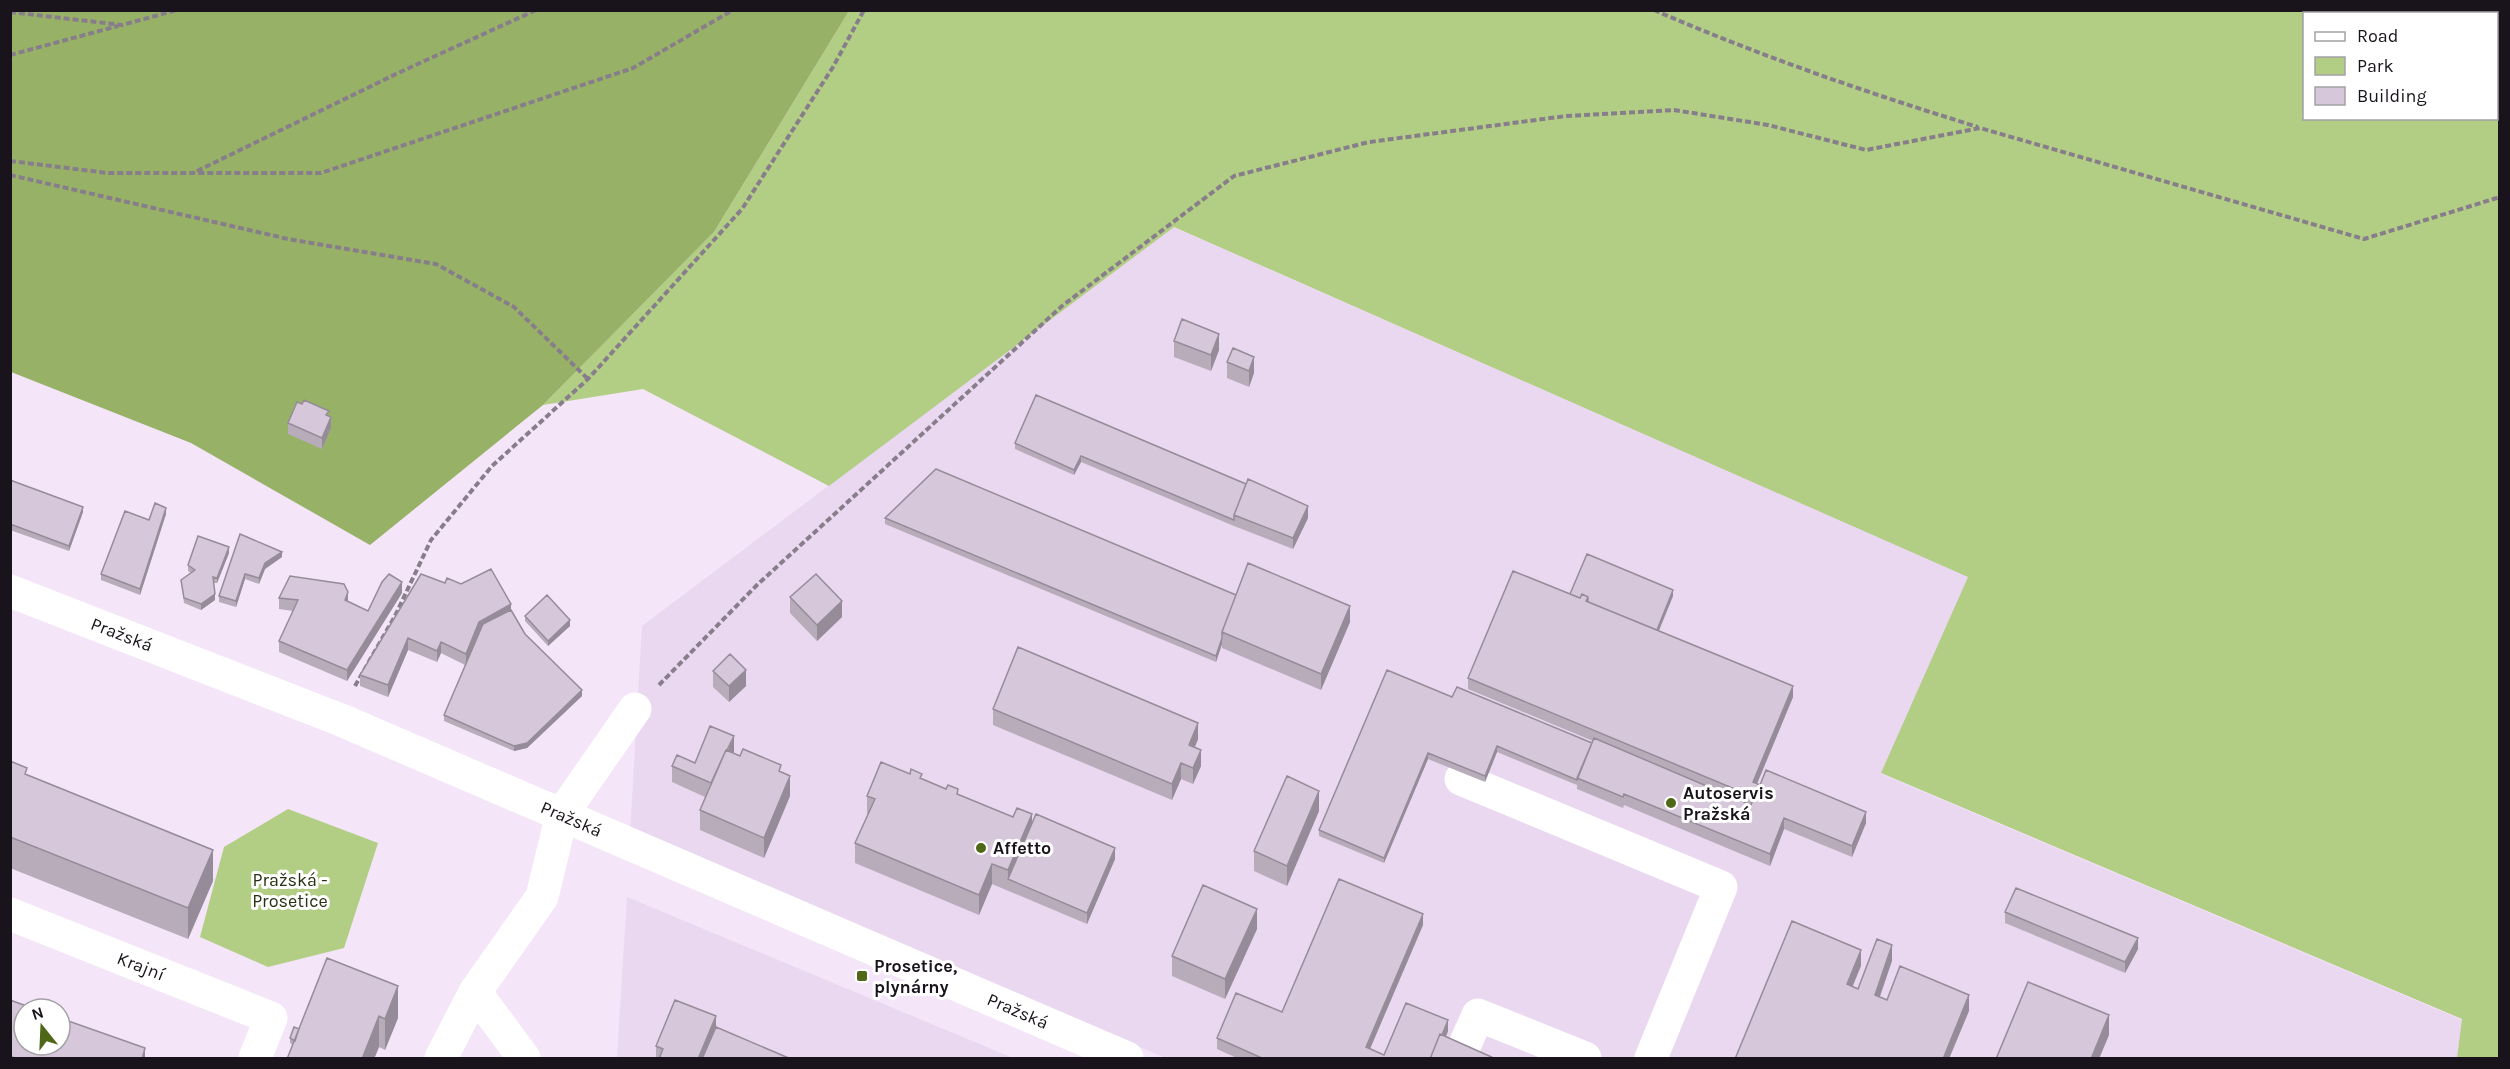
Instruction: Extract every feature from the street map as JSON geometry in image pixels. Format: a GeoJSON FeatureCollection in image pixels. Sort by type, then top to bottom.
{"type":"FeatureCollection","features":[{"type":"Feature","properties":{"kind":"street","name":"Pražská"},"geometry":{"type":"LineString","coordinates":[[10,591],[341,720],[1127,1059]]}},
{"type":"Feature","properties":{"kind":"street"},"geometry":{"type":"LineString","coordinates":[[441,1059],[475,992],[542,897],[562,814],[635,709]]}},
{"type":"Feature","properties":{"kind":"street"},"geometry":{"type":"LineString","coordinates":[[1461,779],[1721,887],[1651,1059]]}},
{"type":"Feature","properties":{"kind":"street","name":"Krajní"},"geometry":{"type":"LineString","coordinates":[[10,914],[271,1018],[255,1059]]}},
{"type":"Feature","properties":{"kind":"street"},"geometry":{"type":"LineString","coordinates":[[475,992],[524,1059]]}},
{"type":"Feature","properties":{"kind":"street"},"geometry":{"type":"LineString","coordinates":[[1459,1059],[1478,1015],[1586,1059]]}},
{"type":"Feature","properties":{"kind":"path"},"geometry":{"type":"LineString","coordinates":[[10,55],[177,10]]}},
{"type":"Feature","properties":{"kind":"path"},"geometry":{"type":"LineString","coordinates":[[194,173],[396,74],[536,10]]}},
{"type":"Feature","properties":{"kind":"path"},"geometry":{"type":"LineString","coordinates":[[10,161],[108,173],[321,173],[633,68],[733,10]]}},
{"type":"Feature","properties":{"kind":"path"},"geometry":{"type":"LineString","coordinates":[[341,720],[359,676],[395,616],[431,540],[492,466],[588,379],[742,209],[833,67],[864,10]]}},
{"type":"Feature","properties":{"kind":"path"},"geometry":{"type":"LineString","coordinates":[[1654,10],[1718,38],[1852,88],[1980,128],[2364,239],[2499,197]]}},
{"type":"Feature","properties":{"kind":"path"},"geometry":{"type":"LineString","coordinates":[[10,12],[122,25]]}},
{"type":"Feature","properties":{"kind":"path"},"geometry":{"type":"LineString","coordinates":[[635,709],[757,585],[1062,306],[1234,176],[1369,142],[1566,116],[1674,110],[1768,125],[1866,150],[1980,128]]}},
{"type":"Feature","properties":{"kind":"path"},"geometry":{"type":"LineString","coordinates":[[10,175],[288,239],[436,264],[514,307],[588,379]]}},
{"type":"Feature","properties":{"kind":"shaded area"},"geometry":{"type":"Polygon","coordinates":[[[1173,227],[1968,577],[1881,774],[2462,1020],[2457,1058],[1166,1058],[630,835],[642,626],[1173,227]]]}},
{"type":"Feature","properties":{"kind":"shaded area"},"geometry":{"type":"Polygon","coordinates":[[[627,897],[1013,1058],[617,1058],[627,897]]]}},
{"type":"Feature","properties":{"kind":"green space"},"geometry":{"type":"Polygon","coordinates":[[[10,11],[849,11],[714,232],[543,405],[370,545],[191,443],[11,372],[10,11]]]}},
{"type":"Feature","properties":{"kind":"green space"},"geometry":{"type":"Polygon","coordinates":[[[849,11],[2499,11],[2499,1058],[2457,1058],[2462,1019],[1881,773],[1968,577],[1174,227],[829,486],[643,389],[543,405],[714,232],[849,11]]]}},
{"type":"Feature","properties":{"kind":"green space","name":"Pražská - Prosetice"},"geometry":{"type":"Polygon","coordinates":[[[288,809],[378,843],[344,948],[268,967],[200,937],[224,847],[288,809]]]}},
{"type":"Feature","properties":{"kind":"building"},"geometry":{"type":"Polygon","coordinates":[[[1182,319],[1219,334],[1211,355],[1174,341],[1182,319]]]}},
{"type":"Feature","properties":{"kind":"building"},"geometry":{"type":"Polygon","coordinates":[[[1233,348],[1254,357],[1249,371],[1227,362],[1233,348]]]}},
{"type":"Feature","properties":{"kind":"building"},"geometry":{"type":"Polygon","coordinates":[[[1036,395],[1246,484],[1234,520],[1081,456],[1074,470],[1015,443],[1036,395]]]}},
{"type":"Feature","properties":{"kind":"building"},"geometry":{"type":"Polygon","coordinates":[[[304,400],[329,411],[326,415],[331,417],[322,438],[288,423],[297,402],[302,404],[304,400]]]}},
{"type":"Feature","properties":{"kind":"building"},"geometry":{"type":"Polygon","coordinates":[[[936,469],[1236,595],[1216,656],[885,518],[936,469]]]}},
{"type":"Feature","properties":{"kind":"building"},"geometry":{"type":"Polygon","coordinates":[[[1248,479],[1308,506],[1293,538],[1234,515],[1248,479]]]}},
{"type":"Feature","properties":{"kind":"building"},"geometry":{"type":"Polygon","coordinates":[[[10,480],[83,507],[69,546],[10,524],[10,480]]]}},
{"type":"Feature","properties":{"kind":"building"},"geometry":{"type":"Polygon","coordinates":[[[155,503],[166,508],[140,589],[101,574],[125,511],[149,520],[155,503]]]}},
{"type":"Feature","properties":{"kind":"building"},"geometry":{"type":"Polygon","coordinates":[[[240,534],[282,552],[265,563],[259,578],[245,574],[236,601],[219,596],[240,534]]]}},
{"type":"Feature","properties":{"kind":"building"},"geometry":{"type":"Polygon","coordinates":[[[198,536],[229,547],[217,578],[213,577],[215,594],[201,604],[184,598],[181,580],[195,570],[188,565],[198,536]]]}},
{"type":"Feature","properties":{"kind":"building"},"geometry":{"type":"Polygon","coordinates":[[[1587,554],[1673,590],[1657,630],[1588,602],[1588,597],[1582,594],[1580,598],[1570,594],[1587,554]]]}},
{"type":"Feature","properties":{"kind":"building"},"geometry":{"type":"Polygon","coordinates":[[[1248,563],[1350,606],[1321,674],[1222,632],[1248,563]]]}},
{"type":"Feature","properties":{"kind":"building"},"geometry":{"type":"Polygon","coordinates":[[[491,569],[511,604],[479,622],[466,654],[441,642],[437,651],[408,638],[388,685],[360,675],[421,574],[445,583],[447,578],[461,584],[491,569]]]}},
{"type":"Feature","properties":{"kind":"building"},"geometry":{"type":"Polygon","coordinates":[[[1513,571],[1580,598],[1582,594],[1588,597],[1586,601],[1793,686],[1753,782],[1760,785],[1766,770],[1866,812],[1852,846],[1784,818],[1770,854],[1624,794],[1623,797],[1577,778],[1594,738],[1751,805],[1754,797],[1468,678],[1513,571]]]}},
{"type":"Feature","properties":{"kind":"building"},"geometry":{"type":"Polygon","coordinates":[[[389,574],[402,582],[347,670],[279,641],[298,600],[279,598],[290,576],[344,584],[348,592],[345,600],[368,611],[382,582],[389,574]]]}},
{"type":"Feature","properties":{"kind":"building"},"geometry":{"type":"Polygon","coordinates":[[[816,574],[842,601],[817,625],[790,597],[816,574]]]}},
{"type":"Feature","properties":{"kind":"building"},"geometry":{"type":"Polygon","coordinates":[[[547,595],[570,620],[548,641],[525,616],[547,595]]]}},
{"type":"Feature","properties":{"kind":"building"},"geometry":{"type":"Polygon","coordinates":[[[511,610],[525,634],[582,690],[527,743],[514,746],[444,715],[483,624],[511,610]]]}},
{"type":"Feature","properties":{"kind":"building"},"geometry":{"type":"Polygon","coordinates":[[[1018,647],[1198,723],[1189,745],[1201,750],[1193,768],[1181,763],[1172,784],[993,709],[1018,647]]]}},
{"type":"Feature","properties":{"kind":"building"},"geometry":{"type":"Polygon","coordinates":[[[730,654],[746,670],[729,686],[713,671],[730,654]]]}},
{"type":"Feature","properties":{"kind":"building"},"geometry":{"type":"Polygon","coordinates":[[[1387,670],[1452,697],[1457,687],[1592,743],[1577,780],[1497,746],[1485,776],[1428,753],[1384,858],[1319,830],[1387,670]]]}},
{"type":"Feature","properties":{"kind":"building"},"geometry":{"type":"Polygon","coordinates":[[[710,726],[734,736],[711,783],[672,766],[677,755],[695,763],[710,726]]]}},
{"type":"Feature","properties":{"kind":"building"},"geometry":{"type":"Polygon","coordinates":[[[743,749],[781,765],[779,771],[790,776],[764,838],[700,810],[726,750],[740,756],[743,749]]]}},
{"type":"Feature","properties":{"kind":"building"},"geometry":{"type":"Polygon","coordinates":[[[10,761],[27,768],[25,774],[213,850],[188,908],[10,837],[10,761]]]}},
{"type":"Feature","properties":{"kind":"building"},"geometry":{"type":"Polygon","coordinates":[[[881,762],[910,774],[911,769],[922,774],[920,778],[946,789],[948,785],[958,789],[957,794],[1013,817],[1017,808],[1032,814],[1008,870],[992,864],[979,895],[855,843],[875,799],[867,796],[881,762]]]}},
{"type":"Feature","properties":{"kind":"building"},"geometry":{"type":"Polygon","coordinates":[[[1287,776],[1319,791],[1287,866],[1254,851],[1287,776]]]}},
{"type":"Feature","properties":{"kind":"building"},"geometry":{"type":"Polygon","coordinates":[[[1036,814],[1115,848],[1087,913],[1008,879],[1036,814]]]}},
{"type":"Feature","properties":{"kind":"building"},"geometry":{"type":"Polygon","coordinates":[[[1339,879],[1423,914],[1366,1047],[1384,1055],[1406,1003],[1448,1020],[1430,1059],[1264,1059],[1217,1038],[1236,993],[1282,1012],[1339,879]]]}},
{"type":"Feature","properties":{"kind":"building"},"geometry":{"type":"Polygon","coordinates":[[[1203,885],[1257,909],[1225,979],[1172,956],[1203,885]]]}},
{"type":"Feature","properties":{"kind":"building"},"geometry":{"type":"Polygon","coordinates":[[[2016,888],[2138,938],[2125,962],[2005,912],[2016,888]]]}},
{"type":"Feature","properties":{"kind":"building"},"geometry":{"type":"Polygon","coordinates":[[[1792,921],[1861,950],[1847,984],[1858,989],[1877,939],[1892,945],[1875,995],[1887,1000],[1900,966],[1969,995],[1943,1059],[1735,1059],[1792,921]]]}},
{"type":"Feature","properties":{"kind":"building"},"geometry":{"type":"Polygon","coordinates":[[[327,958],[398,986],[385,1019],[379,1016],[362,1059],[287,1059],[327,958]]]}},
{"type":"Feature","properties":{"kind":"building"},"geometry":{"type":"Polygon","coordinates":[[[2028,982],[2109,1015],[2091,1059],[1996,1059],[2028,982]]]}},
{"type":"Feature","properties":{"kind":"building"},"geometry":{"type":"Polygon","coordinates":[[[10,1000],[12,1001],[12,1057],[10,1056],[10,1000]]]}},
{"type":"Feature","properties":{"kind":"building"},"geometry":{"type":"Polygon","coordinates":[[[675,1000],[716,1016],[698,1059],[659,1059],[663,1049],[656,1046],[675,1000]]]}},
{"type":"Feature","properties":{"kind":"building"},"geometry":{"type":"Polygon","coordinates":[[[72,1022],[145,1048],[142,1059],[17,1059],[12,1057],[72,1057],[72,1022]]]}},
{"type":"Feature","properties":{"kind":"building"},"geometry":{"type":"Polygon","coordinates":[[[294,1027],[299,1029],[295,1041],[290,1038],[294,1027]]]}},
{"type":"Feature","properties":{"kind":"building"},"geometry":{"type":"Polygon","coordinates":[[[716,1027],[791,1059],[702,1059],[716,1027]]]}},
{"type":"Feature","properties":{"kind":"building"},"geometry":{"type":"Polygon","coordinates":[[[1440,1034],[1496,1059],[1430,1059],[1440,1034]]]}},
{"type":"Feature","properties":{"kind":"place","name":"Autoservis Pražská"},"geometry":{"type":"Point","coordinates":[1671,803]}},
{"type":"Feature","properties":{"kind":"place","name":"Affetto"},"geometry":{"type":"Point","coordinates":[981,848]}},
{"type":"Feature","properties":{"kind":"place","name":"Prosetice, plynárny"},"geometry":{"type":"Point","coordinates":[862,976]}}]}
